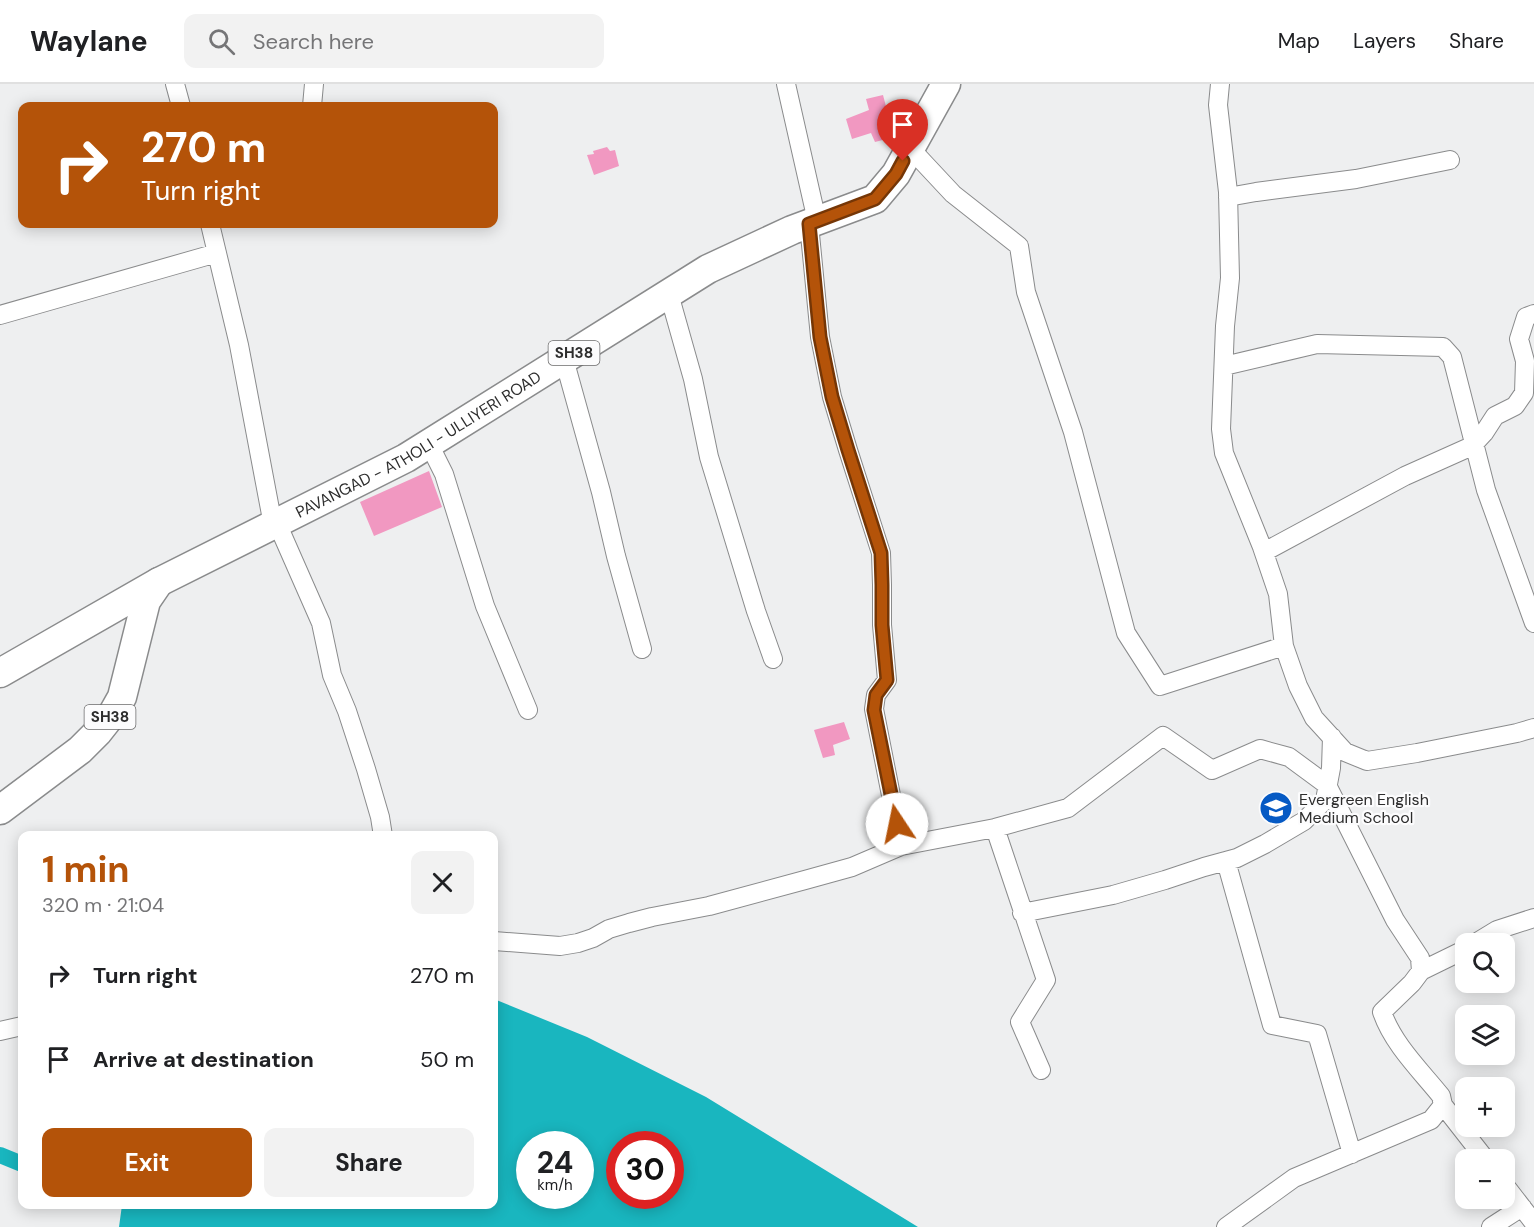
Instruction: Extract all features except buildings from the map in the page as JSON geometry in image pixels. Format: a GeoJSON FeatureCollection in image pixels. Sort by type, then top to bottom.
{"type":"FeatureCollection","features":[{"type":"Feature","properties":{"kind":"main road","name":"PAVANGAD - ATHOLI - ULLIYERI ROAD"},"geometry":{"type":"LineString","coordinates":[[0,673],[159,582],[406,458],[708,269],[813,222],[875,199],[896,174],[946,84]]}},
{"type":"Feature","properties":{"kind":"main road","name":"SH38"},"geometry":{"type":"LineString","coordinates":[[0,810],[80,750],[113,713],[122,697],[146,601],[159,582]]}},
{"type":"Feature","properties":{"kind":"street"},"geometry":{"type":"LineString","coordinates":[[175,84],[180,102]]}},
{"type":"Feature","properties":{"kind":"street"},"geometry":{"type":"LineString","coordinates":[[312,102],[314,84]]}},
{"type":"Feature","properties":{"kind":"street"},"geometry":{"type":"LineString","coordinates":[[786,84],[813,222],[820,337],[832,397],[881,553],[882,625],[887,680],[876,695],[874,710],[901,846]]}},
{"type":"Feature","properties":{"kind":"street"},"geometry":{"type":"LineString","coordinates":[[1220,84],[1218,105],[1228,197],[1230,278],[1225,326],[1221,429],[1224,453],[1264,552],[1278,594],[1284,646],[1298,686],[1314,718],[1345,752],[1367,761],[1534,728]]}},
{"type":"Feature","properties":{"kind":"street"},"geometry":{"type":"LineString","coordinates":[[910,148],[953,194],[1019,246],[1026,292],[1073,432],[1126,633],[1160,686],[1284,646]]}},
{"type":"Feature","properties":{"kind":"street"},"geometry":{"type":"LineString","coordinates":[[1228,197],[1356,179],[1450,160]]}},
{"type":"Feature","properties":{"kind":"street"},"geometry":{"type":"LineString","coordinates":[[211,228],[239,345],[275,524],[321,623],[332,675],[347,711],[369,779],[382,831]]}},
{"type":"Feature","properties":{"kind":"street"},"geometry":{"type":"LineString","coordinates":[[0,315],[217,253]]}},
{"type":"Feature","properties":{"kind":"street"},"geometry":{"type":"LineString","coordinates":[[669,294],[693,379],[709,457],[773,659]]}},
{"type":"Feature","properties":{"kind":"street"},"geometry":{"type":"LineString","coordinates":[[1264,552],[1405,476],[1472,446],[1495,416],[1515,406],[1524,393],[1525,361],[1519,339],[1526,317],[1534,314]]}},
{"type":"Feature","properties":{"kind":"street"},"geometry":{"type":"LineString","coordinates":[[1224,366],[1317,344],[1443,347],[1452,357],[1486,490],[1534,623]]}},
{"type":"Feature","properties":{"kind":"street"},"geometry":{"type":"LineString","coordinates":[[564,359],[642,649]]}},
{"type":"Feature","properties":{"kind":"street"},"geometry":{"type":"LineString","coordinates":[[429,444],[444,474],[485,606],[528,710]]}},
{"type":"Feature","properties":{"kind":"street"},"geometry":{"type":"LineString","coordinates":[[498,941],[560,946],[578,943],[629,923],[763,892],[852,867],[901,846],[995,828],[1068,808],[1163,736],[1212,770],[1260,749],[1289,757],[1327,785],[1395,920],[1420,958],[1421,971]]}},
{"type":"Feature","properties":{"kind":"street"},"geometry":{"type":"LineString","coordinates":[[1022,913],[1113,895],[1237,858],[1265,844],[1304,821],[1325,800],[1331,768],[1332,737]]}},
{"type":"Feature","properties":{"kind":"street"},"geometry":{"type":"LineString","coordinates":[[995,828],[1046,980],[1020,1022],[1041,1070]]}},
{"type":"Feature","properties":{"kind":"street"},"geometry":{"type":"LineString","coordinates":[[1226,861],[1272,1025],[1317,1034],[1352,1154]]}},
{"type":"Feature","properties":{"kind":"street"},"geometry":{"type":"LineString","coordinates":[[1492,933],[1534,918]]}},
{"type":"Feature","properties":{"kind":"street"},"geometry":{"type":"LineString","coordinates":[[1455,954],[1421,971],[1382,1012],[1398,1044],[1441,1096],[1443,1105],[1477,1149]]}},
{"type":"Feature","properties":{"kind":"street"},"geometry":{"type":"LineString","coordinates":[[0,1031],[18,1027]]}},
{"type":"Feature","properties":{"kind":"street"},"geometry":{"type":"LineString","coordinates":[[1226,1227],[1294,1178],[1431,1120],[1443,1105]]}},
{"type":"Feature","properties":{"kind":"street"},"geometry":{"type":"LineString","coordinates":[[1515,1198],[1534,1223]]}},
{"type":"Feature","properties":{"kind":"street"},"geometry":{"type":"LineString","coordinates":[[1491,1227],[1522,1207]]}},
{"type":"Feature","properties":{"kind":"water"},"geometry":{"type":"Polygon","coordinates":[[[498,1001],[587,1037],[706,1097],[918,1227],[119,1227],[121,1209],[498,1209],[498,1001]]]}},
{"type":"Feature","properties":{"kind":"waterway"},"geometry":{"type":"LineString","coordinates":[[0,1155],[18,1162]]}},
{"type":"Feature","properties":{"kind":"place","name":"Evergreen English Medium School"},"geometry":{"type":"Point","coordinates":[1276,808]}},
{"type":"Feature","properties":{"kind":"route"},"geometry":{"type":"LineString","coordinates":[[897,824],[874,710],[876,695],[887,680],[882,625],[881,553],[832,397],[820,337],[809,224],[875,199],[896,174],[903,161]]}}]}
